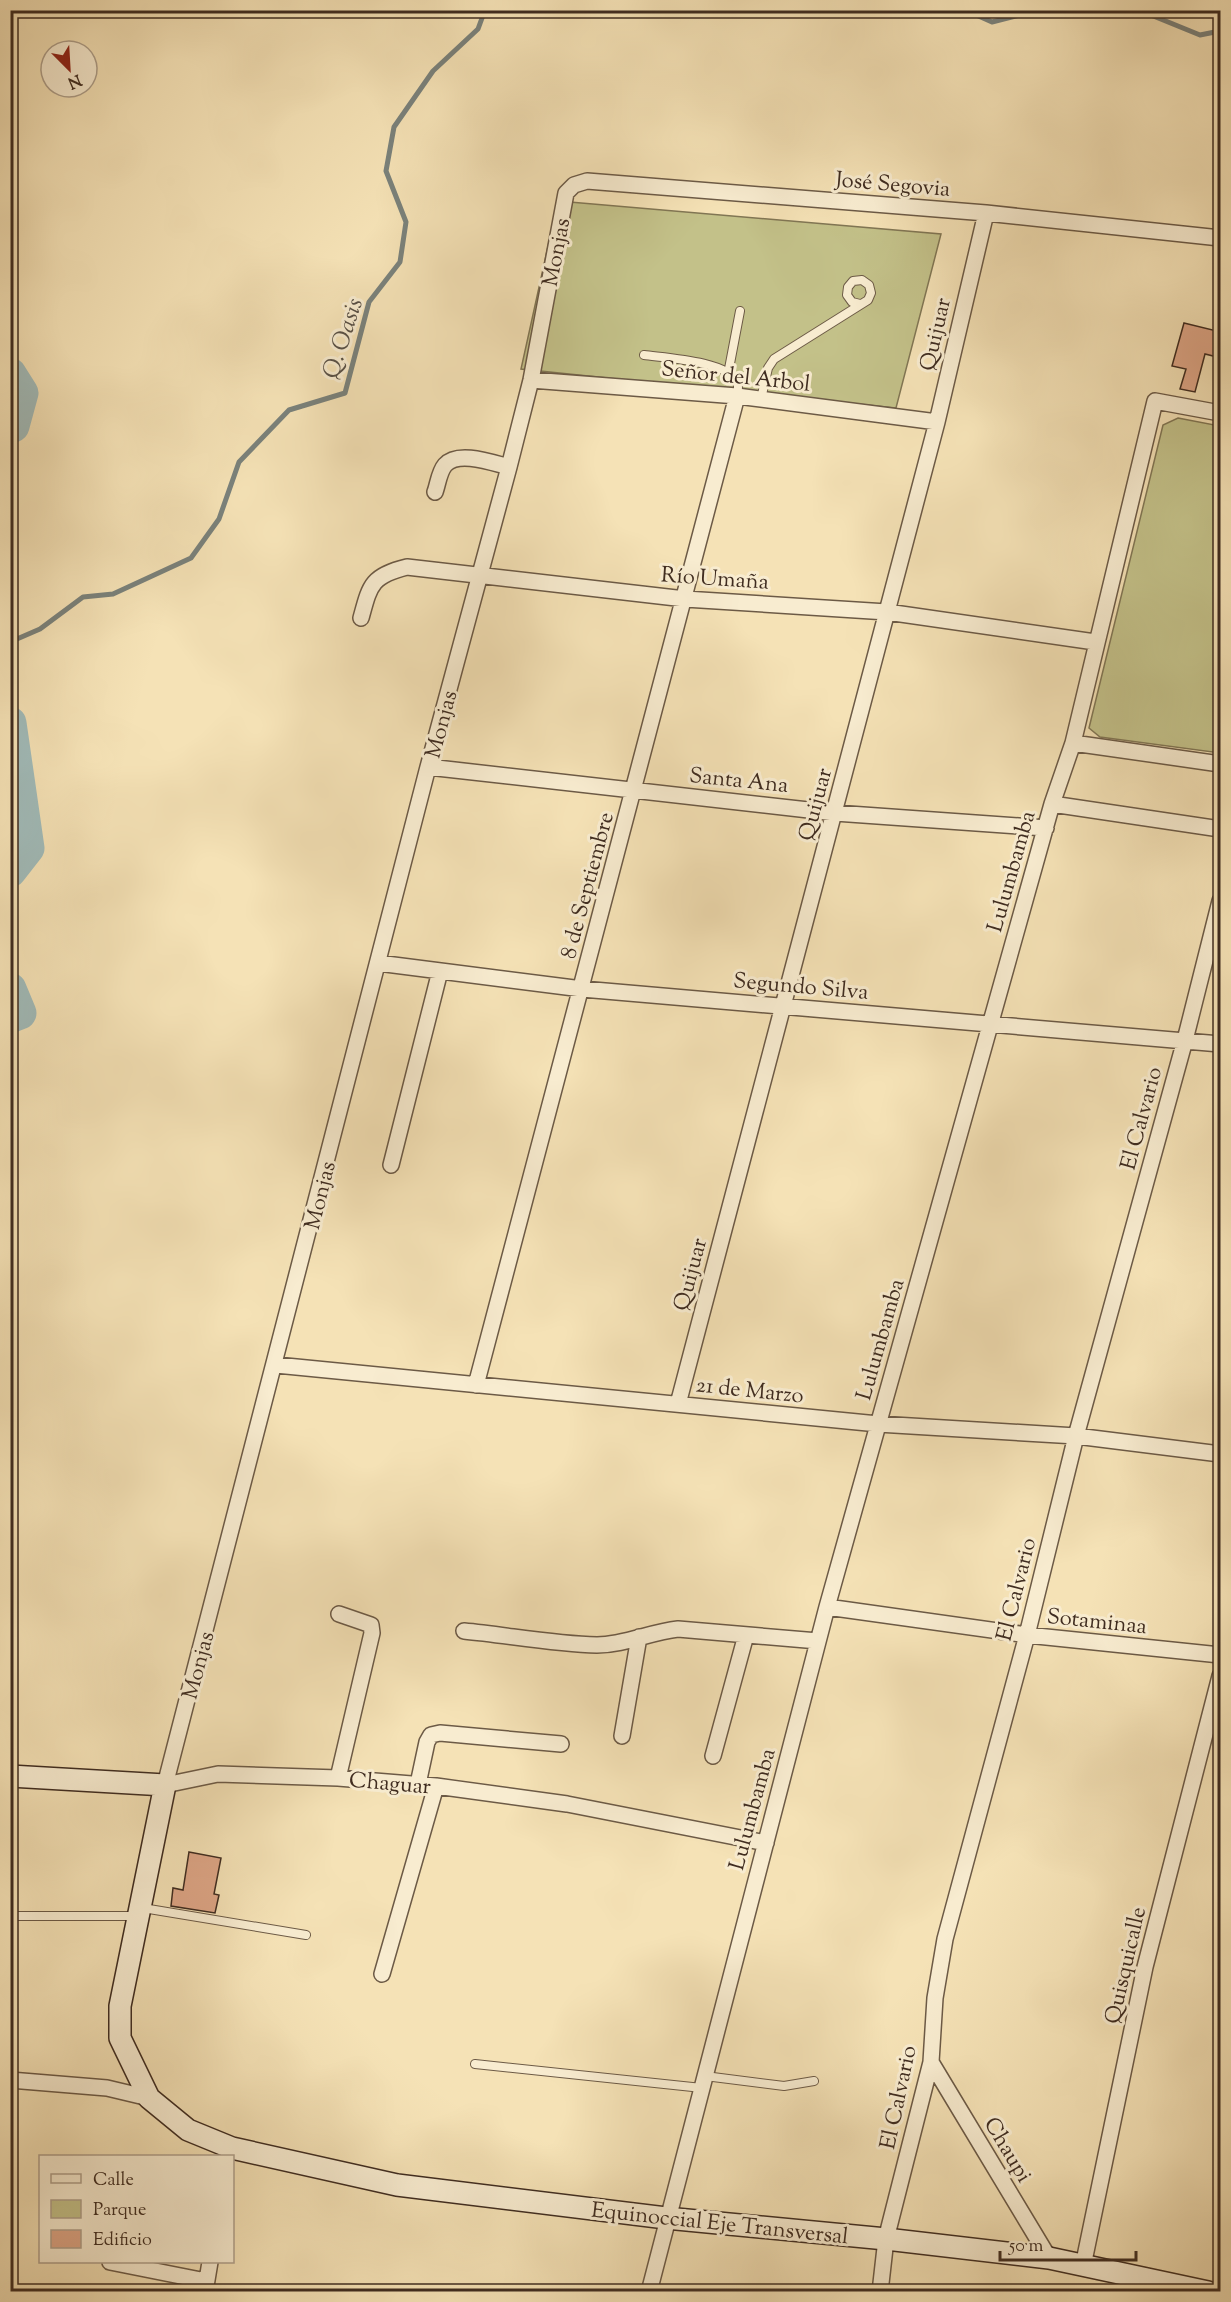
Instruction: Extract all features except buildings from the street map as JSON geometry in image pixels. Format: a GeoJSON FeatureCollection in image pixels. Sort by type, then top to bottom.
{"type":"FeatureCollection","features":[{"type":"Feature","properties":{"kind":"street","name":"José Segovia"},"geometry":{"type":"LineString","coordinates":[[566,193],[574,185],[587,181],[986,213],[1221,238]]}},
{"type":"Feature","properties":{"kind":"street","name":"Monjas"},"geometry":{"type":"LineString","coordinates":[[231,2152],[188,2130],[149,2098],[120,2038],[120,2006],[141,1912],[165,1785],[276,1365],[428,767],[531,380],[566,193]]}},
{"type":"Feature","properties":{"kind":"street","name":"Quijuar"},"geometry":{"type":"LineString","coordinates":[[678,1404],[937,422],[986,213]]}},
{"type":"Feature","properties":{"kind":"street","name":"Señor del Arbol"},"geometry":{"type":"LineString","coordinates":[[531,380],[737,396],[937,422]]}},
{"type":"Feature","properties":{"kind":"street","name":"8 de Septiembre"},"geometry":{"type":"LineString","coordinates":[[476,1385],[737,396]]}},
{"type":"Feature","properties":{"kind":"street","name":"Lulumbamba"},"geometry":{"type":"LineString","coordinates":[[649,2292],[666,2218],[827,1607],[1052,804],[1073,743],[1095,642],[1155,400],[1221,413]]}},
{"type":"Feature","properties":{"kind":"street"},"geometry":{"type":"LineString","coordinates":[[435,492],[445,465],[453,460],[466,458],[509,468]]}},
{"type":"Feature","properties":{"kind":"street","name":"Río Umaña"},"geometry":{"type":"LineString","coordinates":[[361,618],[369,588],[376,578],[407,567],[685,599],[886,612],[1095,642]]}},
{"type":"Feature","properties":{"kind":"street"},"geometry":{"type":"LineString","coordinates":[[1073,743],[1221,764]]}},
{"type":"Feature","properties":{"kind":"street","name":"Santa Ana"},"geometry":{"type":"LineString","coordinates":[[428,767],[835,813],[1046,828]]}},
{"type":"Feature","properties":{"kind":"street"},"geometry":{"type":"LineString","coordinates":[[1052,804],[1221,829]]}},
{"type":"Feature","properties":{"kind":"street","name":"El Calvario"},"geometry":{"type":"LineString","coordinates":[[880,2292],[886,2239],[931,2062],[935,1998],[945,1938],[1027,1635],[1076,1436],[1221,901]]}},
{"type":"Feature","properties":{"kind":"street","name":"Segundo Silva"},"geometry":{"type":"LineString","coordinates":[[378,963],[582,989],[1221,1044]]}},
{"type":"Feature","properties":{"kind":"street"},"geometry":{"type":"LineString","coordinates":[[391,1166],[440,971]]}},
{"type":"Feature","properties":{"kind":"street","name":"21 de Marzo"},"geometry":{"type":"LineString","coordinates":[[276,1365],[879,1424],[1076,1436],[1221,1454]]}},
{"type":"Feature","properties":{"kind":"street","name":"Sotaminaa"},"geometry":{"type":"LineString","coordinates":[[827,1607],[1027,1635],[1221,1655]]}},
{"type":"Feature","properties":{"kind":"street"},"geometry":{"type":"LineString","coordinates":[[338,1778],[372,1633],[371,1625],[339,1614]]}},
{"type":"Feature","properties":{"kind":"street"},"geometry":{"type":"LineString","coordinates":[[464,1631],[597,1645],[678,1629],[818,1641]]}},
{"type":"Feature","properties":{"kind":"street"},"geometry":{"type":"LineString","coordinates":[[712,1756],[746,1635]]}},
{"type":"Feature","properties":{"kind":"street"},"geometry":{"type":"LineString","coordinates":[[622,1736],[639,1637]]}},
{"type":"Feature","properties":{"kind":"street","name":"Quisquicalle"},"geometry":{"type":"LineString","coordinates":[[1083,2266],[1145,1967],[1221,1676]]}},
{"type":"Feature","properties":{"kind":"street"},"geometry":{"type":"LineString","coordinates":[[418,1784],[427,1742],[431,1735],[440,1732],[561,1744]]}},
{"type":"Feature","properties":{"kind":"street","name":"Chaguar"},"geometry":{"type":"LineString","coordinates":[[10,1776],[165,1785],[218,1774],[338,1778],[418,1784],[567,1804],[766,1843]]}},
{"type":"Feature","properties":{"kind":"street"},"geometry":{"type":"LineString","coordinates":[[382,1974],[436,1786]]}},
{"type":"Feature","properties":{"kind":"street","name":"Chaupi"},"geometry":{"type":"LineString","coordinates":[[931,2062],[1048,2258]]}},
{"type":"Feature","properties":{"kind":"street"},"geometry":{"type":"LineString","coordinates":[[10,2080],[107,2088],[149,2098]]}},
{"type":"Feature","properties":{"kind":"street","name":"Equinoccial Eje Transversal"},"geometry":{"type":"LineString","coordinates":[[231,2152],[397,2186],[666,2218],[886,2239],[1048,2258],[1209,2292]]}},
{"type":"Feature","properties":{"kind":"street"},"geometry":{"type":"LineString","coordinates":[[114,2263],[205,2286],[210,2263]]}},
{"type":"Feature","properties":{"kind":"lane"},"geometry":{"type":"LineString","coordinates":[[761,399],[768,368],[774,360],[860,304]]}},
{"type":"Feature","properties":{"kind":"lane"},"geometry":{"type":"LineString","coordinates":[[728,374],[740,311]]}},
{"type":"Feature","properties":{"kind":"lane"},"geometry":{"type":"LineString","coordinates":[[644,355],[697,362],[728,374],[736,381],[737,396]]}},
{"type":"Feature","properties":{"kind":"lane"},"geometry":{"type":"LineString","coordinates":[[10,1916],[141,1912],[306,1935]]}},
{"type":"Feature","properties":{"kind":"lane"},"geometry":{"type":"LineString","coordinates":[[475,2064],[703,2082],[784,2086],[814,2081]]}},
{"type":"Feature","properties":{"kind":"green space"},"geometry":{"type":"Polygon","coordinates":[[[558,201],[941,234],[896,408],[521,369],[558,201]]]}},
{"type":"Feature","properties":{"kind":"green space"},"geometry":{"type":"Polygon","coordinates":[[[1178,418],[1220,426],[1220,753],[1100,737],[1089,728],[1163,425],[1178,418]]]}},
{"type":"Feature","properties":{"kind":"waterway","name":"Q. Oasis"},"geometry":{"type":"LineString","coordinates":[[10,642],[40,629],[83,597],[113,594],[191,558],[219,519],[239,462],[289,410],[345,393],[369,302],[400,262],[406,222],[386,171],[394,127],[433,71],[478,29],[485,10]]}},
{"type":"Feature","properties":{"kind":"waterway","name":"Q. Oasis"},"geometry":{"type":"LineString","coordinates":[[965,10],[992,22],[1039,10]]}},
{"type":"Feature","properties":{"kind":"waterway","name":"Q. Oasis"},"geometry":{"type":"LineString","coordinates":[[1120,10],[1146,13],[1200,35],[1220,31]]}},
{"type":"Feature","properties":{"kind":"waterway"},"geometry":{"type":"LineString","coordinates":[[10,374],[22,393],[13,426],[10,427]]}},
{"type":"Feature","properties":{"kind":"waterway"},"geometry":{"type":"LineString","coordinates":[[10,723],[28,848],[10,871]]}},
{"type":"Feature","properties":{"kind":"waterway"},"geometry":{"type":"LineString","coordinates":[[10,989],[20,1013],[10,1017]]}}]}
